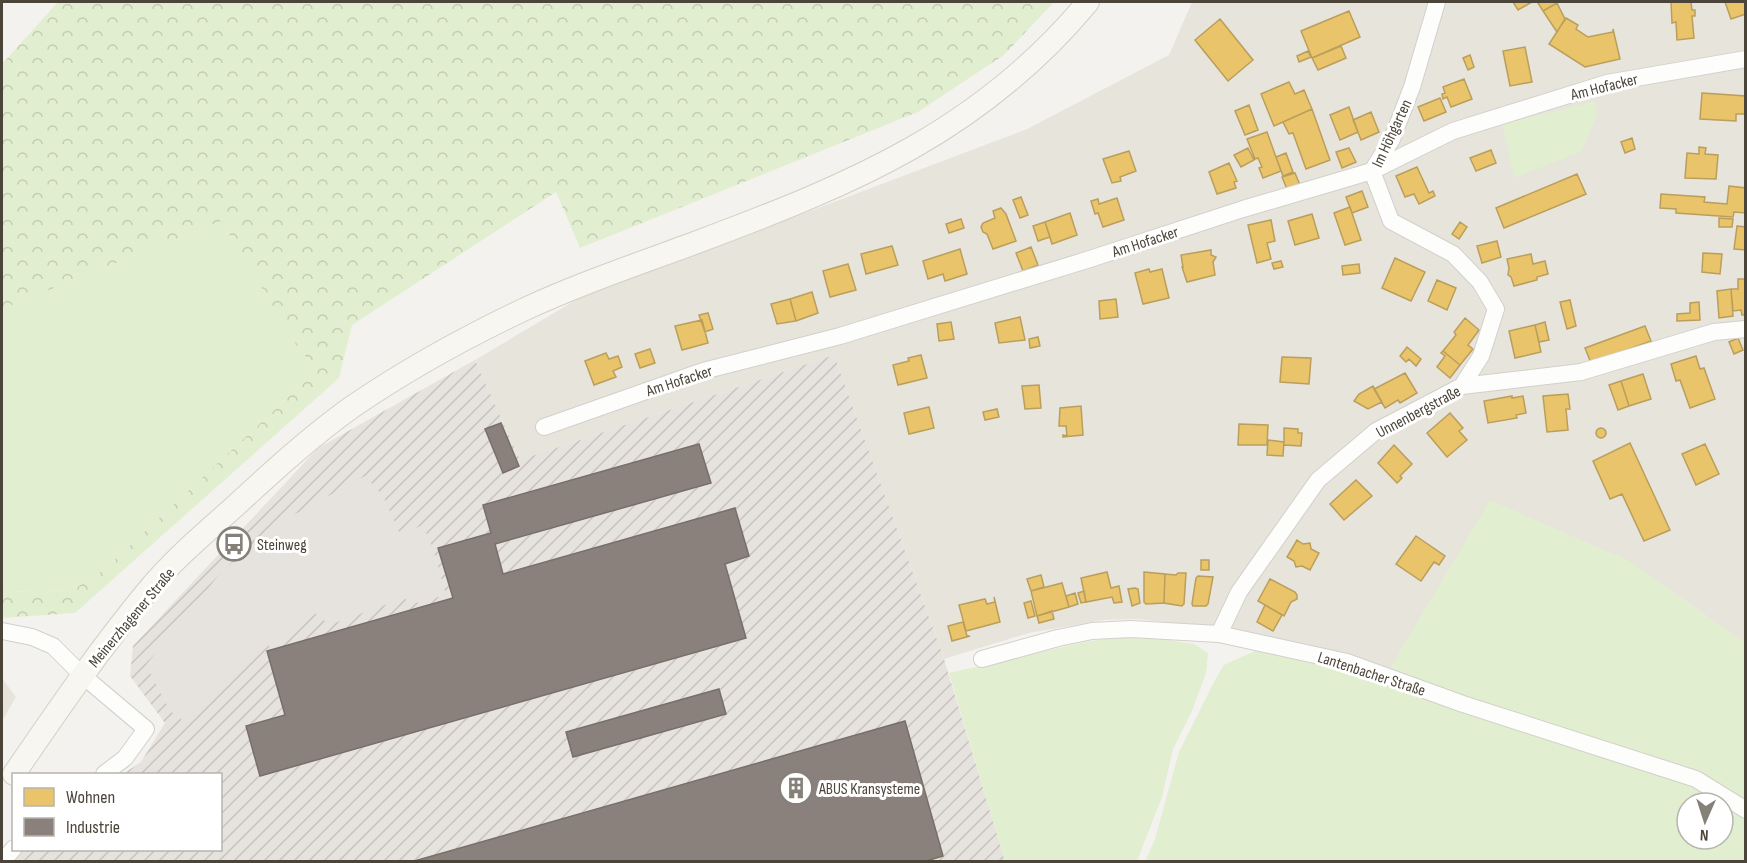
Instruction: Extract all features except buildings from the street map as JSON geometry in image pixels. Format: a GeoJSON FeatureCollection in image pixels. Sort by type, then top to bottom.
{"type":"FeatureCollection","features":[{"type":"Feature","properties":{"kind":"main road","name":"Meinerzhagener Straße"},"geometry":{"type":"LineString","coordinates":[[15,773],[82,675],[160,577],[280,464],[351,408],[429,359],[523,310],[589,281],[703,240],[834,188],[888,162],[963,117],[989,98],[1023,70],[1088,2]]}},
{"type":"Feature","properties":{"kind":"main road","name":"Meinerzhagener Straße"},"geometry":{"type":"LineString","coordinates":[[2,792],[12,778]]}},
{"type":"Feature","properties":{"kind":"street","name":"Im Höhgarten"},"geometry":{"type":"LineString","coordinates":[[1437,2],[1412,87],[1392,139],[1372,171],[1391,221],[1453,254],[1480,282],[1496,309],[1481,356],[1462,386]]}},
{"type":"Feature","properties":{"kind":"street","name":"Am Hofacker"},"geometry":{"type":"LineString","coordinates":[[544,427],[703,371],[840,336],[1243,209],[1372,171],[1453,131],[1607,83],[1746,58]]}},
{"type":"Feature","properties":{"kind":"street","name":"Unnenbergstraße"},"geometry":{"type":"LineString","coordinates":[[1219,634],[1239,592],[1318,480],[1376,431],[1462,386],[1581,372],[1714,332],[1746,329]]}},
{"type":"Feature","properties":{"kind":"street","name":"Lantenbacher Straße"},"geometry":{"type":"LineString","coordinates":[[982,659],[1092,631],[1131,629],[1219,634],[1347,662],[1463,704],[1696,779],[1746,810]]}},
{"type":"Feature","properties":{"kind":"street"},"geometry":{"type":"LineString","coordinates":[[2,631],[32,637],[53,646],[82,675],[146,729],[125,758],[105,773]]}},
{"type":"Feature","properties":{"kind":"shaded area"},"geometry":{"type":"Polygon","coordinates":[[[1192,2],[1745,2],[1745,643],[1627,560],[1389,670],[1235,630],[1138,619],[1104,620],[1029,633],[944,659],[834,355],[520,460],[475,360],[591,291],[715,247],[1027,129],[1169,55],[1192,2]]]}},
{"type":"Feature","properties":{"kind":"shaded area"},"geometry":{"type":"Polygon","coordinates":[[[834,355],[944,659],[1005,861],[11,862],[21,851],[222,851],[222,773],[124,773],[141,762],[165,723],[130,676],[133,646],[318,448],[475,360],[520,460],[834,355]]]}},
{"type":"Feature","properties":{"kind":"shaded area"},"geometry":{"type":"Polygon","coordinates":[[[365,476],[383,496],[400,534],[423,525],[433,549],[446,595],[409,605],[405,598],[329,625],[315,613],[273,650],[262,639],[188,724],[170,711],[146,665],[223,570],[288,518],[365,476]]]}},
{"type":"Feature","properties":{"kind":"shaded area"},"geometry":{"type":"Polygon","coordinates":[[[2,678],[16,697],[2,721],[2,678]]]}},
{"type":"Feature","properties":{"kind":"green space"},"geometry":{"type":"Polygon","coordinates":[[[58,2],[1054,2],[1004,55],[918,112],[580,248],[556,192],[352,325],[339,378],[75,613],[2,618],[2,592],[73,590],[105,569],[317,370],[297,346],[221,221],[2,309],[2,64],[58,2]]]}},
{"type":"Feature","properties":{"kind":"green space"},"geometry":{"type":"Polygon","coordinates":[[[1595,101],[1597,114],[1582,151],[1514,178],[1502,124],[1595,101]]]}},
{"type":"Feature","properties":{"kind":"green space"},"geometry":{"type":"Polygon","coordinates":[[[221,221],[297,346],[317,370],[105,569],[73,590],[2,592],[2,309],[221,221]]]}},
{"type":"Feature","properties":{"kind":"green space"},"geometry":{"type":"Polygon","coordinates":[[[1490,500],[1627,560],[1745,643],[1745,803],[1735,799],[1735,791],[1713,791],[1389,670],[1490,500]]]}},
{"type":"Feature","properties":{"kind":"green space"},"geometry":{"type":"Polygon","coordinates":[[[1133,635],[1194,644],[1208,653],[1206,673],[1192,711],[1173,749],[1162,797],[1137,861],[1005,861],[949,673],[1085,642],[1133,635]]]}},
{"type":"Feature","properties":{"kind":"green space"},"geometry":{"type":"Polygon","coordinates":[[[1257,650],[1344,668],[1691,785],[1701,791],[1675,791],[1675,851],[1735,851],[1735,811],[1745,817],[1745,861],[1145,862],[1155,839],[1179,752],[1224,665],[1257,650]]]}},
{"type":"Feature","properties":{"kind":"place","name":"Steinweg"},"geometry":{"type":"Point","coordinates":[234,544]}},
{"type":"Feature","properties":{"kind":"place","name":"ABUS Kransysteme"},"geometry":{"type":"Point","coordinates":[796,788]}}]}
